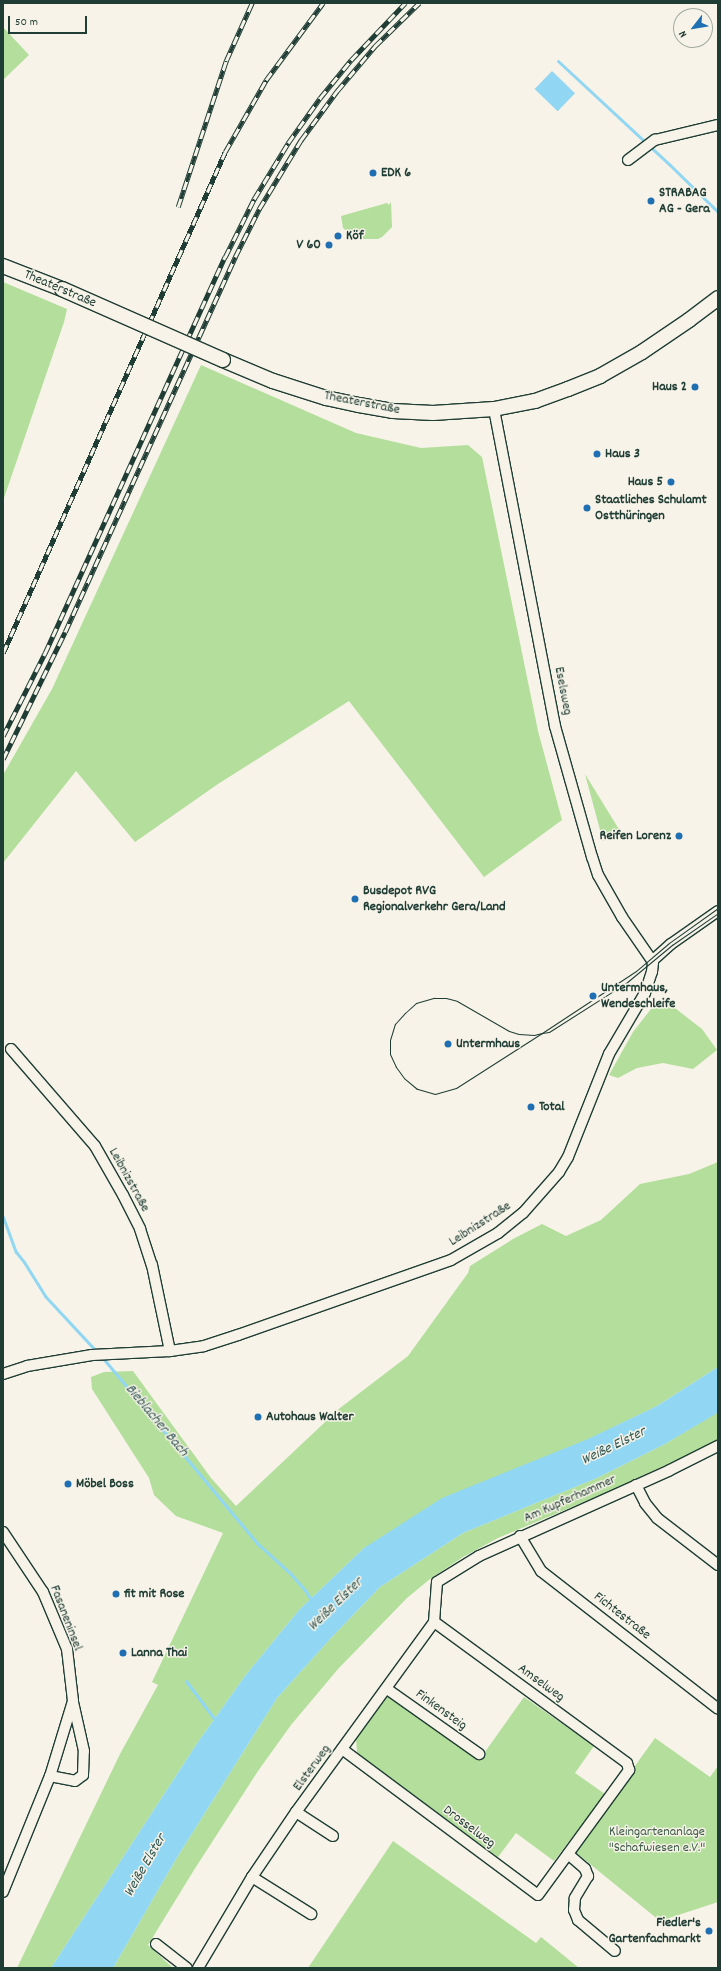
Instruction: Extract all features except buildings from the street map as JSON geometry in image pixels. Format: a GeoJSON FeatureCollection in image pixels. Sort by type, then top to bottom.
{"type":"FeatureCollection","features":[{"type":"Feature","properties":{"kind":"main road","name":"Theaterstraße"},"geometry":{"type":"LineString","coordinates":[[3,266],[62,289],[273,381],[326,398],[359,405],[393,411],[433,413],[494,410],[535,401],[600,376],[642,352],[690,320],[718,298]]}},
{"type":"Feature","properties":{"kind":"street"},"geometry":{"type":"LineString","coordinates":[[628,160],[655,140],[718,125]]}},
{"type":"Feature","properties":{"kind":"street","name":"Eselsweg"},"geometry":{"type":"LineString","coordinates":[[494,410],[555,726],[590,850],[598,875],[622,917],[652,961]]}},
{"type":"Feature","properties":{"kind":"street"},"geometry":{"type":"LineString","coordinates":[[652,961],[683,935],[718,911]]}},
{"type":"Feature","properties":{"kind":"street","name":"Leibnizstraße"},"geometry":{"type":"LineString","coordinates":[[3,1374],[27,1366],[92,1355],[170,1351],[204,1346],[451,1260],[498,1233],[523,1213],[559,1172],[568,1156],[609,1054],[645,993],[652,972],[652,961]]}},
{"type":"Feature","properties":{"kind":"street","name":"Leibnizstraße"},"geometry":{"type":"LineString","coordinates":[[11,1049],[94,1146],[123,1195],[140,1229],[152,1265],[170,1351]]}},
{"type":"Feature","properties":{"kind":"street","name":"Am Kupferhammer"},"geometry":{"type":"LineString","coordinates":[[434,1622],[436,1582],[479,1556],[520,1536],[636,1485],[718,1446]]}},
{"type":"Feature","properties":{"kind":"street"},"geometry":{"type":"LineString","coordinates":[[636,1485],[644,1503],[657,1518],[718,1565]]}},
{"type":"Feature","properties":{"kind":"street","name":"Fasaneninsel"},"geometry":{"type":"LineString","coordinates":[[3,1532],[43,1592],[67,1649],[73,1701],[84,1750],[83,1775],[75,1781],[50,1776]]}},
{"type":"Feature","properties":{"kind":"street","name":"Fichtestraße"},"geometry":{"type":"LineString","coordinates":[[520,1536],[541,1570],[718,1709]]}},
{"type":"Feature","properties":{"kind":"street","name":"Elsterweg"},"geometry":{"type":"LineString","coordinates":[[198,1968],[252,1878],[296,1812],[434,1622]]}},
{"type":"Feature","properties":{"kind":"street","name":"Amselweg"},"geometry":{"type":"LineString","coordinates":[[434,1622],[627,1763],[629,1770]]}},
{"type":"Feature","properties":{"kind":"street","name":"Finkensteig"},"geometry":{"type":"LineString","coordinates":[[387,1688],[479,1754]]}},
{"type":"Feature","properties":{"kind":"street","name":"Fasaneninsel"},"geometry":{"type":"LineString","coordinates":[[3,1892],[50,1776],[73,1701]]}},
{"type":"Feature","properties":{"kind":"street","name":"Drosselweg"},"geometry":{"type":"LineString","coordinates":[[342,1749],[538,1895],[629,1770]]}},
{"type":"Feature","properties":{"kind":"street"},"geometry":{"type":"LineString","coordinates":[[296,1812],[333,1836]]}},
{"type":"Feature","properties":{"kind":"street"},"geometry":{"type":"LineString","coordinates":[[568,1854],[585,1869],[588,1876],[575,1898],[574,1910],[578,1920],[614,1951]]}},
{"type":"Feature","properties":{"kind":"street"},"geometry":{"type":"LineString","coordinates":[[252,1878],[311,1914]]}},
{"type":"Feature","properties":{"kind":"street"},"geometry":{"type":"LineString","coordinates":[[156,1944],[187,1968]]}},
{"type":"Feature","properties":{"kind":"green space"},"geometry":{"type":"Polygon","coordinates":[[[3,27],[29,55],[3,80],[3,27]]]}},
{"type":"Feature","properties":{"kind":"green space"},"geometry":{"type":"Polygon","coordinates":[[[391,202],[392,227],[382,237],[378,239],[363,239],[349,233],[343,228],[341,216],[387,203],[389,205],[391,202]]]}},
{"type":"Feature","properties":{"kind":"green space"},"geometry":{"type":"Polygon","coordinates":[[[3,282],[67,309],[64,322],[3,501],[3,282]]]}},
{"type":"Feature","properties":{"kind":"green space"},"geometry":{"type":"Polygon","coordinates":[[[201,365],[356,433],[421,448],[468,445],[482,457],[538,731],[562,820],[484,877],[349,701],[218,784],[135,842],[76,771],[3,863],[3,775],[52,689],[201,365]]]}},
{"type":"Feature","properties":{"kind":"green space"},"geometry":{"type":"Polygon","coordinates":[[[585,774],[620,831],[603,841],[585,774]]]}},
{"type":"Feature","properties":{"kind":"green space"},"geometry":{"type":"Polygon","coordinates":[[[671,1005],[702,1029],[717,1050],[693,1069],[663,1063],[637,1068],[618,1078],[609,1075],[633,1032],[651,1009],[671,1005]]]}},
{"type":"Feature","properties":{"kind":"green space"},"geometry":{"type":"Polygon","coordinates":[[[718,1162],[718,1367],[657,1406],[364,1548],[299,1610],[245,1676],[198,1742],[51,1968],[17,1968],[120,1754],[158,1685],[152,1682],[223,1533],[176,1516],[154,1495],[149,1478],[92,1389],[91,1377],[104,1372],[133,1371],[211,1478],[236,1506],[340,1408],[408,1356],[468,1273],[470,1266],[513,1239],[542,1224],[566,1236],[601,1220],[640,1184],[689,1174],[718,1162]]]}},
{"type":"Feature","properties":{"kind":"green space"},"geometry":{"type":"Polygon","coordinates":[[[718,1412],[718,1441],[603,1494],[498,1538],[463,1557],[430,1579],[407,1598],[338,1669],[291,1725],[258,1771],[194,1870],[148,1945],[173,1968],[113,1968],[176,1859],[277,1698],[331,1638],[380,1587],[463,1533],[597,1478],[665,1444],[718,1412]]]}},
{"type":"Feature","properties":{"kind":"green space"},"geometry":{"type":"Polygon","coordinates":[[[388,1695],[480,1759],[524,1697],[594,1746],[575,1773],[605,1794],[554,1861],[516,1833],[498,1857],[357,1753],[356,1738],[388,1695]]]}},
{"type":"Feature","properties":{"kind":"green space","name":"Kleingartenanlage \"Schafwiesen e.V.\""},"geometry":{"type":"Polygon","coordinates":[[[655,1738],[710,1777],[718,1766],[718,1902],[660,1921],[574,1851],[655,1738]]]}},
{"type":"Feature","properties":{"kind":"green space"},"geometry":{"type":"Polygon","coordinates":[[[393,1841],[536,1943],[541,1937],[579,1968],[308,1968],[393,1841]]]}},
{"type":"Feature","properties":{"kind":"water"},"geometry":{"type":"Polygon","coordinates":[[[552,71],[575,93],[558,111],[535,89],[552,71]]]}},
{"type":"Feature","properties":{"kind":"water","name":"Weiße Elster"},"geometry":{"type":"Polygon","coordinates":[[[718,1367],[718,1412],[714,1415],[665,1444],[597,1478],[463,1533],[380,1587],[331,1638],[277,1698],[176,1859],[113,1968],[51,1968],[198,1742],[245,1676],[299,1610],[364,1548],[442,1498],[588,1439],[657,1406],[718,1367]]]}},
{"type":"Feature","properties":{"kind":"waterway"},"geometry":{"type":"LineString","coordinates":[[558,61],[670,165],[718,212]]}},
{"type":"Feature","properties":{"kind":"waterway","name":"Bieblacher Bach"},"geometry":{"type":"LineString","coordinates":[[3,1217],[16,1252],[45,1296],[98,1353]]}},
{"type":"Feature","properties":{"kind":"waterway","name":"Bieblacher Bach"},"geometry":{"type":"LineString","coordinates":[[102,1357],[258,1544],[290,1573],[305,1590],[312,1601]]}},
{"type":"Feature","properties":{"kind":"waterway"},"geometry":{"type":"LineString","coordinates":[[186,1681],[216,1721]]}},
{"type":"Feature","properties":{"kind":"tram line"},"geometry":{"type":"LineString","coordinates":[[718,908],[669,943],[636,971],[542,1033],[456,1088],[435,1094],[417,1089],[404,1078],[396,1067],[390,1054],[390,1040],[395,1024],[416,1003],[434,998],[446,998],[457,1001],[509,1031],[519,1034],[534,1035],[542,1033],[549,1032],[626,983],[672,945],[718,913]]}},
{"type":"Feature","properties":{"kind":"railway"},"geometry":{"type":"LineString","coordinates":[[178,207],[226,61],[252,3]]}},
{"type":"Feature","properties":{"kind":"railway"},"geometry":{"type":"LineString","coordinates":[[3,653],[225,152],[266,80],[323,3]]}},
{"type":"Feature","properties":{"kind":"railway"},"geometry":{"type":"LineString","coordinates":[[3,736],[45,653],[225,257],[254,199],[288,143],[320,98],[351,60],[405,3]]}},
{"type":"Feature","properties":{"kind":"railway"},"geometry":{"type":"LineString","coordinates":[[3,759],[65,632],[235,257],[259,209],[301,140],[337,91],[375,46],[419,3]]}},
{"type":"Feature","properties":{"kind":"place","name":"EDK 6"},"geometry":{"type":"Point","coordinates":[373,173]}},
{"type":"Feature","properties":{"kind":"place","name":"STRABAG AG - Gera"},"geometry":{"type":"Point","coordinates":[651,201]}},
{"type":"Feature","properties":{"kind":"place","name":"Köf"},"geometry":{"type":"Point","coordinates":[338,236]}},
{"type":"Feature","properties":{"kind":"place","name":"V 60"},"geometry":{"type":"Point","coordinates":[329,245]}},
{"type":"Feature","properties":{"kind":"place","name":"Haus 2"},"geometry":{"type":"Point","coordinates":[695,387]}},
{"type":"Feature","properties":{"kind":"place","name":"Haus 3"},"geometry":{"type":"Point","coordinates":[597,454]}},
{"type":"Feature","properties":{"kind":"place","name":"Haus 5"},"geometry":{"type":"Point","coordinates":[671,482]}},
{"type":"Feature","properties":{"kind":"place","name":"Staatliches Schulamt Ostthüringen"},"geometry":{"type":"Point","coordinates":[587,508]}},
{"type":"Feature","properties":{"kind":"place","name":"Reifen Lorenz"},"geometry":{"type":"Point","coordinates":[679,836]}},
{"type":"Feature","properties":{"kind":"place","name":"Busdepot RVG Regionalverkehr Gera/Land"},"geometry":{"type":"Point","coordinates":[355,899]}},
{"type":"Feature","properties":{"kind":"place","name":"Untermhaus, Wendeschleife"},"geometry":{"type":"Point","coordinates":[593,996]}},
{"type":"Feature","properties":{"kind":"place","name":"Untermhaus"},"geometry":{"type":"Point","coordinates":[448,1044]}},
{"type":"Feature","properties":{"kind":"place","name":"Total"},"geometry":{"type":"Point","coordinates":[531,1107]}},
{"type":"Feature","properties":{"kind":"place","name":"Autohaus Walter"},"geometry":{"type":"Point","coordinates":[258,1417]}},
{"type":"Feature","properties":{"kind":"place","name":"Möbel Boss"},"geometry":{"type":"Point","coordinates":[68,1484]}},
{"type":"Feature","properties":{"kind":"place","name":"fit mit Rose"},"geometry":{"type":"Point","coordinates":[116,1594]}},
{"type":"Feature","properties":{"kind":"place","name":"Lanna Thai"},"geometry":{"type":"Point","coordinates":[123,1653]}},
{"type":"Feature","properties":{"kind":"place","name":"Fiedler's Gartenfachmarkt"},"geometry":{"type":"Point","coordinates":[709,1931]}}]}
